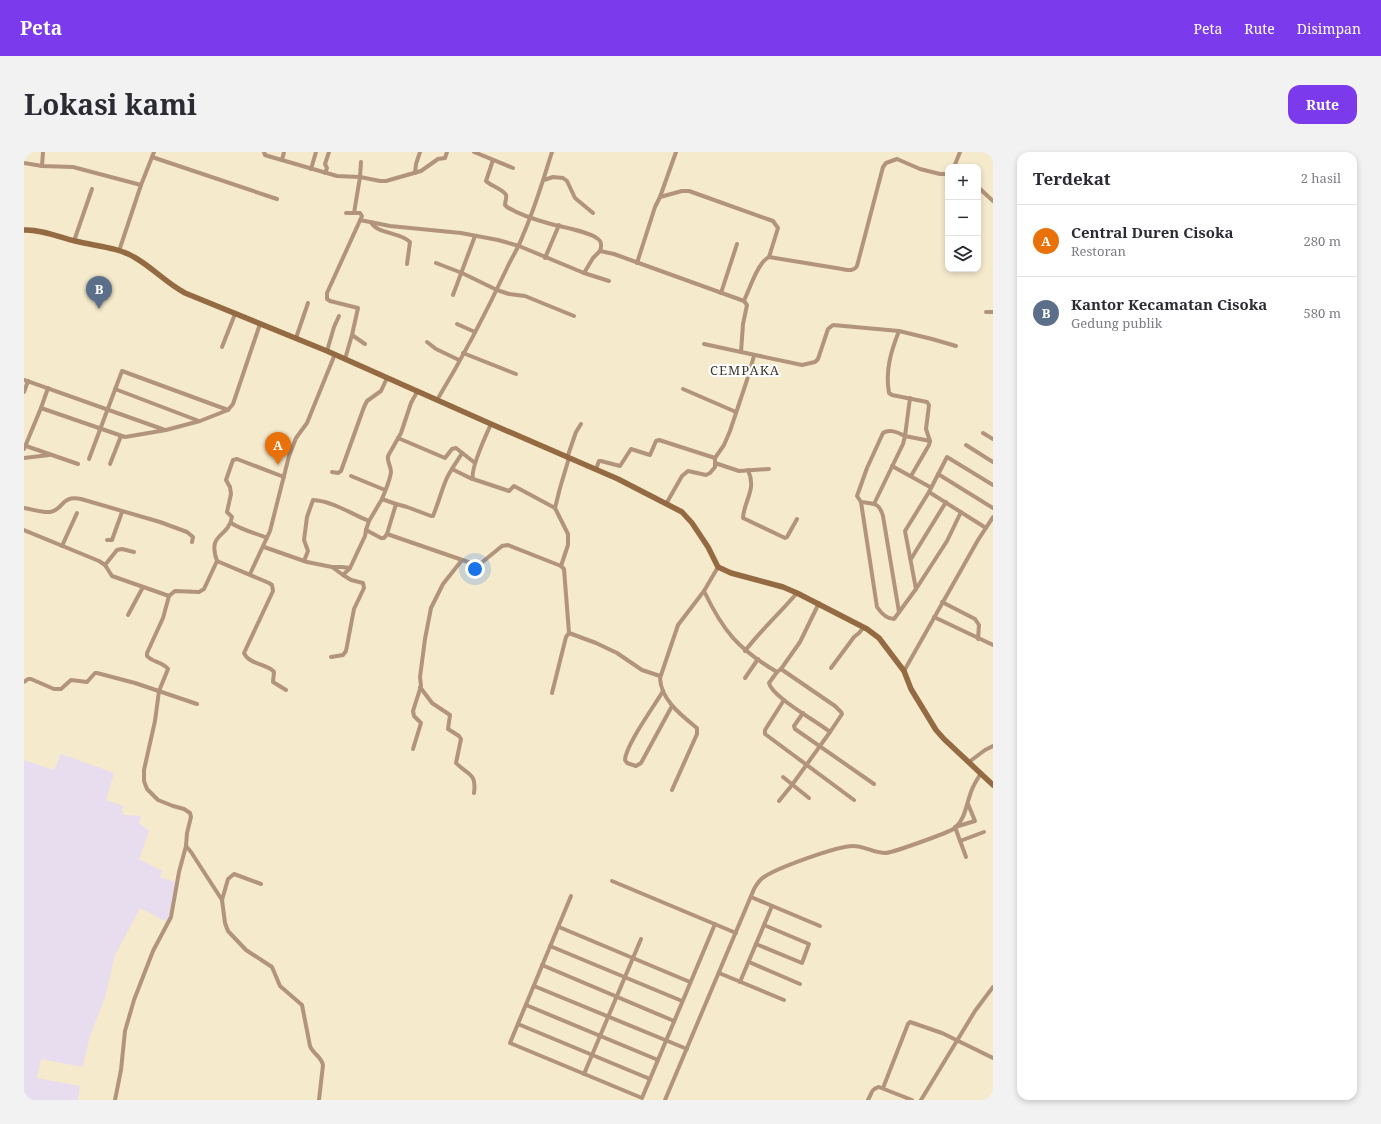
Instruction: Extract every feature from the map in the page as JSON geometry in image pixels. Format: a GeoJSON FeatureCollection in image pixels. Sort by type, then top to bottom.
{"type":"FeatureCollection","features":[{"type":"Feature","properties":{"kind":"street"},"geometry":{"type":"LineString","coordinates":[[42,166],[43,152]]}},
{"type":"Feature","properties":{"kind":"street"},"geometry":{"type":"LineString","coordinates":[[119,251],[140,185],[154,152]]}},
{"type":"Feature","properties":{"kind":"street"},"geometry":{"type":"LineString","coordinates":[[264,152],[265,155],[325,173],[337,176],[360,177],[380,181],[386,181],[415,173],[424,169],[438,159],[445,158],[447,152]]}},
{"type":"Feature","properties":{"kind":"street"},"geometry":{"type":"LineString","coordinates":[[282,160],[284,152]]}},
{"type":"Feature","properties":{"kind":"street"},"geometry":{"type":"LineString","coordinates":[[311,169],[316,152]]}},
{"type":"Feature","properties":{"kind":"street"},"geometry":{"type":"LineString","coordinates":[[325,173],[327,168],[325,164],[329,152]]}},
{"type":"Feature","properties":{"kind":"street"},"geometry":{"type":"LineString","coordinates":[[415,173],[420,152]]}},
{"type":"Feature","properties":{"kind":"street"},"geometry":{"type":"LineString","coordinates":[[474,152],[513,168]]}},
{"type":"Feature","properties":{"kind":"street"},"geometry":{"type":"LineString","coordinates":[[437,400],[454,372],[519,246],[544,180],[552,152]]}},
{"type":"Feature","properties":{"kind":"street"},"geometry":{"type":"LineString","coordinates":[[637,263],[655,207],[676,152]]}},
{"type":"Feature","properties":{"kind":"street"},"geometry":{"type":"LineString","coordinates":[[955,164],[960,152]]}},
{"type":"Feature","properties":{"kind":"street"},"geometry":{"type":"LineString","coordinates":[[152,157],[278,199]]}},
{"type":"Feature","properties":{"kind":"street"},"geometry":{"type":"LineString","coordinates":[[769,257],[842,269],[854,269],[883,167],[886,163],[897,159],[920,169],[945,174]]}},
{"type":"Feature","properties":{"kind":"street"},"geometry":{"type":"LineString","coordinates":[[493,160],[486,181],[505,193],[506,196],[504,204],[507,207],[530,217],[582,232],[600,241],[600,250],[584,273]]}},
{"type":"Feature","properties":{"kind":"street"},"geometry":{"type":"LineString","coordinates":[[354,213],[360,177],[360,162]]}},
{"type":"Feature","properties":{"kind":"street"},"geometry":{"type":"LineString","coordinates":[[24,163],[42,166],[73,167],[140,185]]}},
{"type":"Feature","properties":{"kind":"street"},"geometry":{"type":"LineString","coordinates":[[544,180],[553,177],[563,178],[567,181],[575,198],[593,213]]}},
{"type":"Feature","properties":{"kind":"street"},"geometry":{"type":"LineString","coordinates":[[74,241],[92,189]]}},
{"type":"Feature","properties":{"kind":"street"},"geometry":{"type":"LineString","coordinates":[[981,190],[993,201]]}},
{"type":"Feature","properties":{"kind":"street"},"geometry":{"type":"LineString","coordinates":[[660,197],[682,191],[690,191],[773,221],[778,228],[769,257],[762,262],[744,301],[746,305],[741,352]]}},
{"type":"Feature","properties":{"kind":"street"},"geometry":{"type":"LineString","coordinates":[[345,359],[358,308],[330,301],[327,297],[362,214],[346,213]]}},
{"type":"Feature","properties":{"kind":"street"},"geometry":{"type":"LineString","coordinates":[[360,220],[390,226],[461,233],[519,246],[545,258],[609,281]]}},
{"type":"Feature","properties":{"kind":"street"},"geometry":{"type":"LineString","coordinates":[[371,222],[374,227],[407,239],[410,244],[407,264]]}},
{"type":"Feature","properties":{"kind":"street"},"geometry":{"type":"LineString","coordinates":[[545,258],[560,225]]}},
{"type":"Feature","properties":{"kind":"street"},"geometry":{"type":"LineString","coordinates":[[24,230],[34,229],[74,241],[129,254],[143,262],[174,288],[184,294],[335,354],[417,392],[618,479],[682,512],[692,523],[708,547],[718,567],[731,573],[783,587],[797,593],[864,627],[879,638],[904,671],[911,689],[936,730],[993,785]]}},
{"type":"Feature","properties":{"kind":"street"},"geometry":{"type":"LineString","coordinates":[[453,295],[462,273],[467,253],[475,236]]}},
{"type":"Feature","properties":{"kind":"street"},"geometry":{"type":"LineString","coordinates":[[721,293],[737,244]]}},
{"type":"Feature","properties":{"kind":"street"},"geometry":{"type":"LineString","coordinates":[[600,250],[744,301]]}},
{"type":"Feature","properties":{"kind":"street"},"geometry":{"type":"LineString","coordinates":[[436,263],[462,273],[497,290],[509,294],[525,296],[574,316]]}},
{"type":"Feature","properties":{"kind":"street"},"geometry":{"type":"LineString","coordinates":[[296,338],[308,302]]}},
{"type":"Feature","properties":{"kind":"street"},"geometry":{"type":"LineString","coordinates":[[986,312],[993,312]]}},
{"type":"Feature","properties":{"kind":"street"},"geometry":{"type":"LineString","coordinates":[[222,347],[235,314]]}},
{"type":"Feature","properties":{"kind":"street"},"geometry":{"type":"LineString","coordinates":[[327,351],[339,316]]}},
{"type":"Feature","properties":{"kind":"street"},"geometry":{"type":"LineString","coordinates":[[41,408],[125,437],[166,430],[200,421],[228,410],[233,404],[260,324]]}},
{"type":"Feature","properties":{"kind":"street"},"geometry":{"type":"LineString","coordinates":[[457,324],[475,332]]}},
{"type":"Feature","properties":{"kind":"street"},"geometry":{"type":"LineString","coordinates":[[704,344],[754,356],[806,365],[815,362],[818,359],[830,326],[899,331],[932,338],[956,346]]}},
{"type":"Feature","properties":{"kind":"street"},"geometry":{"type":"LineString","coordinates":[[899,331],[887,374],[889,391],[892,395],[928,403],[926,429],[930,441],[911,476]]}},
{"type":"Feature","properties":{"kind":"street"},"geometry":{"type":"LineString","coordinates":[[352,335],[365,344]]}},
{"type":"Feature","properties":{"kind":"street"},"geometry":{"type":"LineString","coordinates":[[427,342],[436,349],[459,360]]}},
{"type":"Feature","properties":{"kind":"street"},"geometry":{"type":"LineString","coordinates":[[463,353],[516,374]]}},
{"type":"Feature","properties":{"kind":"street"},"geometry":{"type":"LineString","coordinates":[[250,574],[268,538],[296,438],[307,423],[335,354]]}},
{"type":"Feature","properties":{"kind":"street"},"geometry":{"type":"LineString","coordinates":[[666,504],[682,476],[691,471],[708,475],[715,467],[715,458],[724,445],[730,431],[744,393],[754,356]]}},
{"type":"Feature","properties":{"kind":"street"},"geometry":{"type":"LineString","coordinates":[[88,459],[122,371],[228,410]]}},
{"type":"Feature","properties":{"kind":"street"},"geometry":{"type":"LineString","coordinates":[[332,472],[338,473],[341,471],[364,407],[370,398],[381,391],[386,378]]}},
{"type":"Feature","properties":{"kind":"street"},"geometry":{"type":"LineString","coordinates":[[24,392],[26,380],[166,430]]}},
{"type":"Feature","properties":{"kind":"street"},"geometry":{"type":"LineString","coordinates":[[48,388],[25,448],[78,464]]}},
{"type":"Feature","properties":{"kind":"street"},"geometry":{"type":"LineString","coordinates":[[115,389],[200,421]]}},
{"type":"Feature","properties":{"kind":"street"},"geometry":{"type":"LineString","coordinates":[[683,389],[736,412]]}},
{"type":"Feature","properties":{"kind":"street"},"geometry":{"type":"LineString","coordinates":[[343,575],[350,568],[365,536],[369,521],[382,499],[391,471],[391,467],[387,461],[388,456],[398,438],[411,403],[417,392]]}},
{"type":"Feature","properties":{"kind":"street"},"geometry":{"type":"LineString","coordinates":[[874,504],[903,444],[910,398]]}},
{"type":"Feature","properties":{"kind":"street"},"geometry":{"type":"LineString","coordinates":[[472,479],[472,472],[475,463],[491,424]]}},
{"type":"Feature","properties":{"kind":"street"},"geometry":{"type":"LineString","coordinates":[[555,508],[576,432],[581,424]]}},
{"type":"Feature","properties":{"kind":"street"},"geometry":{"type":"LineString","coordinates":[[930,441],[905,436],[891,430],[883,433],[856,496],[861,502],[877,607],[890,619],[894,619],[916,589],[947,541],[961,512]]}},
{"type":"Feature","properties":{"kind":"street"},"geometry":{"type":"LineString","coordinates":[[983,433],[993,439]]}},
{"type":"Feature","properties":{"kind":"street"},"geometry":{"type":"LineString","coordinates":[[110,464],[121,436]]}},
{"type":"Feature","properties":{"kind":"street"},"geometry":{"type":"LineString","coordinates":[[398,438],[445,458],[452,449],[455,448],[475,463]]}},
{"type":"Feature","properties":{"kind":"street"},"geometry":{"type":"LineString","coordinates":[[596,469],[599,461],[620,466],[631,449],[650,455],[656,441],[659,440],[715,458]]}},
{"type":"Feature","properties":{"kind":"street"},"geometry":{"type":"LineString","coordinates":[[966,445],[993,462]]}},
{"type":"Feature","properties":{"kind":"street"},"geometry":{"type":"LineString","coordinates":[[382,499],[433,516],[440,500],[446,479],[462,453]]}},
{"type":"Feature","properties":{"kind":"street"},"geometry":{"type":"LineString","coordinates":[[24,458],[51,455]]}},
{"type":"Feature","properties":{"kind":"street"},"geometry":{"type":"LineString","coordinates":[[916,589],[905,531],[947,457],[993,485]]}},
{"type":"Feature","properties":{"kind":"street"},"geometry":{"type":"LineString","coordinates":[[115,1100],[121,1070],[125,1031],[134,1000],[153,952],[171,917],[179,872],[186,846],[186,833],[191,817],[190,813],[184,809],[158,800],[147,789],[144,782],[144,770],[155,721],[159,691],[168,669],[149,658],[147,653],[163,618],[169,596],[175,590],[199,592],[204,589],[217,561],[214,551],[215,542],[231,523],[232,517],[226,512],[231,490],[226,480],[233,460],[237,459],[284,477]]}},
{"type":"Feature","properties":{"kind":"street"},"geometry":{"type":"LineString","coordinates":[[715,463],[739,471],[769,469]]}},
{"type":"Feature","properties":{"kind":"street"},"geometry":{"type":"LineString","coordinates":[[892,466],[930,487]]}},
{"type":"Feature","properties":{"kind":"street"},"geometry":{"type":"LineString","coordinates":[[452,469],[472,479],[509,491],[514,486],[555,508],[568,534],[568,544],[561,566]]}},
{"type":"Feature","properties":{"kind":"street"},"geometry":{"type":"LineString","coordinates":[[748,470],[752,483],[751,493],[743,518],[785,538],[797,519]]}},
{"type":"Feature","properties":{"kind":"street"},"geometry":{"type":"LineString","coordinates":[[938,474],[993,508]]}},
{"type":"Feature","properties":{"kind":"street"},"geometry":{"type":"LineString","coordinates":[[351,476],[385,490]]}},
{"type":"Feature","properties":{"kind":"street"},"geometry":{"type":"LineString","coordinates":[[928,492],[986,528]]}},
{"type":"Feature","properties":{"kind":"street"},"geometry":{"type":"LineString","coordinates":[[24,508],[50,512],[67,499],[73,497],[160,522],[188,532],[193,537],[192,542]]}},
{"type":"Feature","properties":{"kind":"street"},"geometry":{"type":"LineString","coordinates":[[304,561],[308,551],[304,540],[307,517],[313,500],[345,510],[352,515],[369,521]]}},
{"type":"Feature","properties":{"kind":"street"},"geometry":{"type":"LineString","coordinates":[[861,502],[874,504],[880,508],[883,516],[899,612]]}},
{"type":"Feature","properties":{"kind":"street"},"geometry":{"type":"LineString","coordinates":[[911,560],[946,502]]}},
{"type":"Feature","properties":{"kind":"street"},"geometry":{"type":"LineString","coordinates":[[366,530],[381,538],[384,538],[388,534],[396,504]]}},
{"type":"Feature","properties":{"kind":"street"},"geometry":{"type":"LineString","coordinates":[[107,540],[112,540],[122,512]]}},
{"type":"Feature","properties":{"kind":"street"},"geometry":{"type":"LineString","coordinates":[[62,546],[78,513]]}},
{"type":"Feature","properties":{"kind":"street"},"geometry":{"type":"LineString","coordinates":[[904,671],[942,602],[993,517]]}},
{"type":"Feature","properties":{"kind":"street"},"geometry":{"type":"LineString","coordinates":[[231,523],[240,529],[268,538]]}},
{"type":"Feature","properties":{"kind":"street"},"geometry":{"type":"LineString","coordinates":[[24,530],[99,561],[105,565],[112,576],[169,596]]}},
{"type":"Feature","properties":{"kind":"street"},"geometry":{"type":"LineString","coordinates":[[388,534],[474,564],[480,564],[502,546],[508,545],[561,566],[564,569],[569,633],[566,637],[552,693]]}},
{"type":"Feature","properties":{"kind":"street"},"geometry":{"type":"LineString","coordinates":[[264,547],[304,561],[332,567],[350,568]]}},
{"type":"Feature","properties":{"kind":"street"},"geometry":{"type":"LineString","coordinates":[[105,565],[117,550],[122,549],[134,552]]}},
{"type":"Feature","properties":{"kind":"street"},"geometry":{"type":"LineString","coordinates":[[413,749],[421,724],[414,716],[413,711],[420,687],[425,639],[431,608],[443,584],[462,560]]}},
{"type":"Feature","properties":{"kind":"street"},"geometry":{"type":"LineString","coordinates":[[217,561],[250,574],[272,585],[273,591],[244,653],[245,657],[249,660],[272,670],[274,672],[273,682],[286,690]]}},
{"type":"Feature","properties":{"kind":"street"},"geometry":{"type":"LineString","coordinates":[[331,657],[343,654],[346,651],[354,609],[364,587],[363,583],[351,580],[332,567]]}},
{"type":"Feature","properties":{"kind":"street"},"geometry":{"type":"LineString","coordinates":[[672,790],[697,734],[697,728],[672,706],[661,686],[660,676],[678,625],[704,592],[718,567]]}},
{"type":"Feature","properties":{"kind":"street"},"geometry":{"type":"LineString","coordinates":[[128,615],[143,587]]}},
{"type":"Feature","properties":{"kind":"street"},"geometry":{"type":"LineString","coordinates":[[704,592],[718,619],[745,651],[779,670],[835,706],[842,714],[779,801]]}},
{"type":"Feature","properties":{"kind":"street"},"geometry":{"type":"LineString","coordinates":[[745,651],[758,635],[782,612],[797,593]]}},
{"type":"Feature","properties":{"kind":"street"},"geometry":{"type":"LineString","coordinates":[[942,602],[976,619],[979,625],[978,639]]}},
{"type":"Feature","properties":{"kind":"street"},"geometry":{"type":"LineString","coordinates":[[819,603],[800,642],[769,683],[770,687],[784,700],[830,732]]}},
{"type":"Feature","properties":{"kind":"street"},"geometry":{"type":"LineString","coordinates":[[934,617],[993,645]]}},
{"type":"Feature","properties":{"kind":"street"},"geometry":{"type":"LineString","coordinates":[[831,668],[854,636],[859,634],[864,627]]}},
{"type":"Feature","properties":{"kind":"street"},"geometry":{"type":"LineString","coordinates":[[569,633],[596,642],[617,653],[642,670],[660,676]]}},
{"type":"Feature","properties":{"kind":"street"},"geometry":{"type":"LineString","coordinates":[[745,678],[758,659]]}},
{"type":"Feature","properties":{"kind":"street"},"geometry":{"type":"LineString","coordinates":[[24,682],[31,679],[58,690],[64,687],[71,680],[87,682],[97,673],[197,704]]}},
{"type":"Feature","properties":{"kind":"street"},"geometry":{"type":"LineString","coordinates":[[420,687],[432,703],[450,715],[448,729],[459,736],[460,739],[456,763],[473,776],[475,786],[474,793]]}},
{"type":"Feature","properties":{"kind":"street"},"geometry":{"type":"LineString","coordinates":[[664,691],[639,729],[626,753],[625,760],[627,763],[636,766],[641,763],[672,706]]}},
{"type":"Feature","properties":{"kind":"street"},"geometry":{"type":"LineString","coordinates":[[784,700],[765,730],[765,734],[854,800]]}},
{"type":"Feature","properties":{"kind":"street"},"geometry":{"type":"LineString","coordinates":[[803,713],[794,728],[874,784]]}},
{"type":"Feature","properties":{"kind":"street"},"geometry":{"type":"LineString","coordinates":[[969,762],[993,746]]}},
{"type":"Feature","properties":{"kind":"street"},"geometry":{"type":"LineString","coordinates":[[955,827],[965,814],[970,795],[981,773]]}},
{"type":"Feature","properties":{"kind":"street"},"geometry":{"type":"LineString","coordinates":[[783,777],[810,798]]}},
{"type":"Feature","properties":{"kind":"street"},"geometry":{"type":"LineString","coordinates":[[665,1100],[751,897],[762,878],[776,870],[838,848],[854,846],[873,852],[887,853],[944,833],[955,827],[974,821],[968,804]]}},
{"type":"Feature","properties":{"kind":"street"},"geometry":{"type":"LineString","coordinates":[[955,827],[966,857]]}},
{"type":"Feature","properties":{"kind":"street"},"geometry":{"type":"LineString","coordinates":[[960,840],[984,832]]}},
{"type":"Feature","properties":{"kind":"street"},"geometry":{"type":"LineString","coordinates":[[186,846],[222,900]]}},
{"type":"Feature","properties":{"kind":"street"},"geometry":{"type":"LineString","coordinates":[[261,884],[234,874],[228,879],[222,900],[225,923],[228,930],[246,950],[272,967],[280,986],[302,1005],[310,1046],[312,1051],[322,1060],[323,1065],[319,1100]]}},
{"type":"Feature","properties":{"kind":"street"},"geometry":{"type":"LineString","coordinates":[[612,882],[736,933]]}},
{"type":"Feature","properties":{"kind":"street"},"geometry":{"type":"LineString","coordinates":[[571,896],[510,1043],[642,1098],[714,924]]}},
{"type":"Feature","properties":{"kind":"street"},"geometry":{"type":"LineString","coordinates":[[751,897],[820,926]]}},
{"type":"Feature","properties":{"kind":"street"},"geometry":{"type":"LineString","coordinates":[[740,982],[772,906]]}},
{"type":"Feature","properties":{"kind":"street"},"geometry":{"type":"LineString","coordinates":[[756,944],[802,963],[809,944],[764,925]]}},
{"type":"Feature","properties":{"kind":"street"},"geometry":{"type":"LineString","coordinates":[[558,927],[690,982]]}},
{"type":"Feature","properties":{"kind":"street"},"geometry":{"type":"LineString","coordinates":[[584,1074],[641,939]]}},
{"type":"Feature","properties":{"kind":"street"},"geometry":{"type":"LineString","coordinates":[[550,946],[682,1001]]}},
{"type":"Feature","properties":{"kind":"street"},"geometry":{"type":"LineString","coordinates":[[749,962],[800,984]]}},
{"type":"Feature","properties":{"kind":"street"},"geometry":{"type":"LineString","coordinates":[[542,965],[674,1021]]}},
{"type":"Feature","properties":{"kind":"street"},"geometry":{"type":"LineString","coordinates":[[719,973],[784,1000]]}},
{"type":"Feature","properties":{"kind":"street"},"geometry":{"type":"LineString","coordinates":[[534,986],[687,1050]]}},
{"type":"Feature","properties":{"kind":"street"},"geometry":{"type":"LineString","coordinates":[[921,1100],[957,1040],[993,987]]}},
{"type":"Feature","properties":{"kind":"street"},"geometry":{"type":"LineString","coordinates":[[526,1005],[658,1060]]}},
{"type":"Feature","properties":{"kind":"street"},"geometry":{"type":"LineString","coordinates":[[883,1088],[910,1022],[939,1032],[993,1058]]}},
{"type":"Feature","properties":{"kind":"street"},"geometry":{"type":"LineString","coordinates":[[518,1024],[650,1079]]}},
{"type":"Feature","properties":{"kind":"street"},"geometry":{"type":"LineString","coordinates":[[868,1100],[874,1088],[883,1088],[912,1100]]}},
{"type":"Feature","properties":{"kind":"shaded area"},"geometry":{"type":"Polygon","coordinates":[[[61,754],[114,773],[106,800],[123,806],[122,810],[124,815],[141,816],[139,823],[149,831],[139,859],[162,871],[160,877],[175,882],[172,907],[167,922],[140,908],[115,955],[105,997],[89,1039],[83,1067],[41,1059],[37,1078],[80,1086],[78,1100],[24,1100],[24,760],[54,770],[61,754]]]}},
{"type":"Feature","properties":{"kind":"place","name":"Kantor Kecamatan Cisoka"},"geometry":{"type":"Point","coordinates":[99,309]}},
{"type":"Feature","properties":{"kind":"place","name":"Central Duren Cisoka"},"geometry":{"type":"Point","coordinates":[278,465]}},
{"type":"Feature","properties":{"kind":"district","name":"CEMPAKA"},"geometry":{"type":"Point","coordinates":[745,370]}}]}
